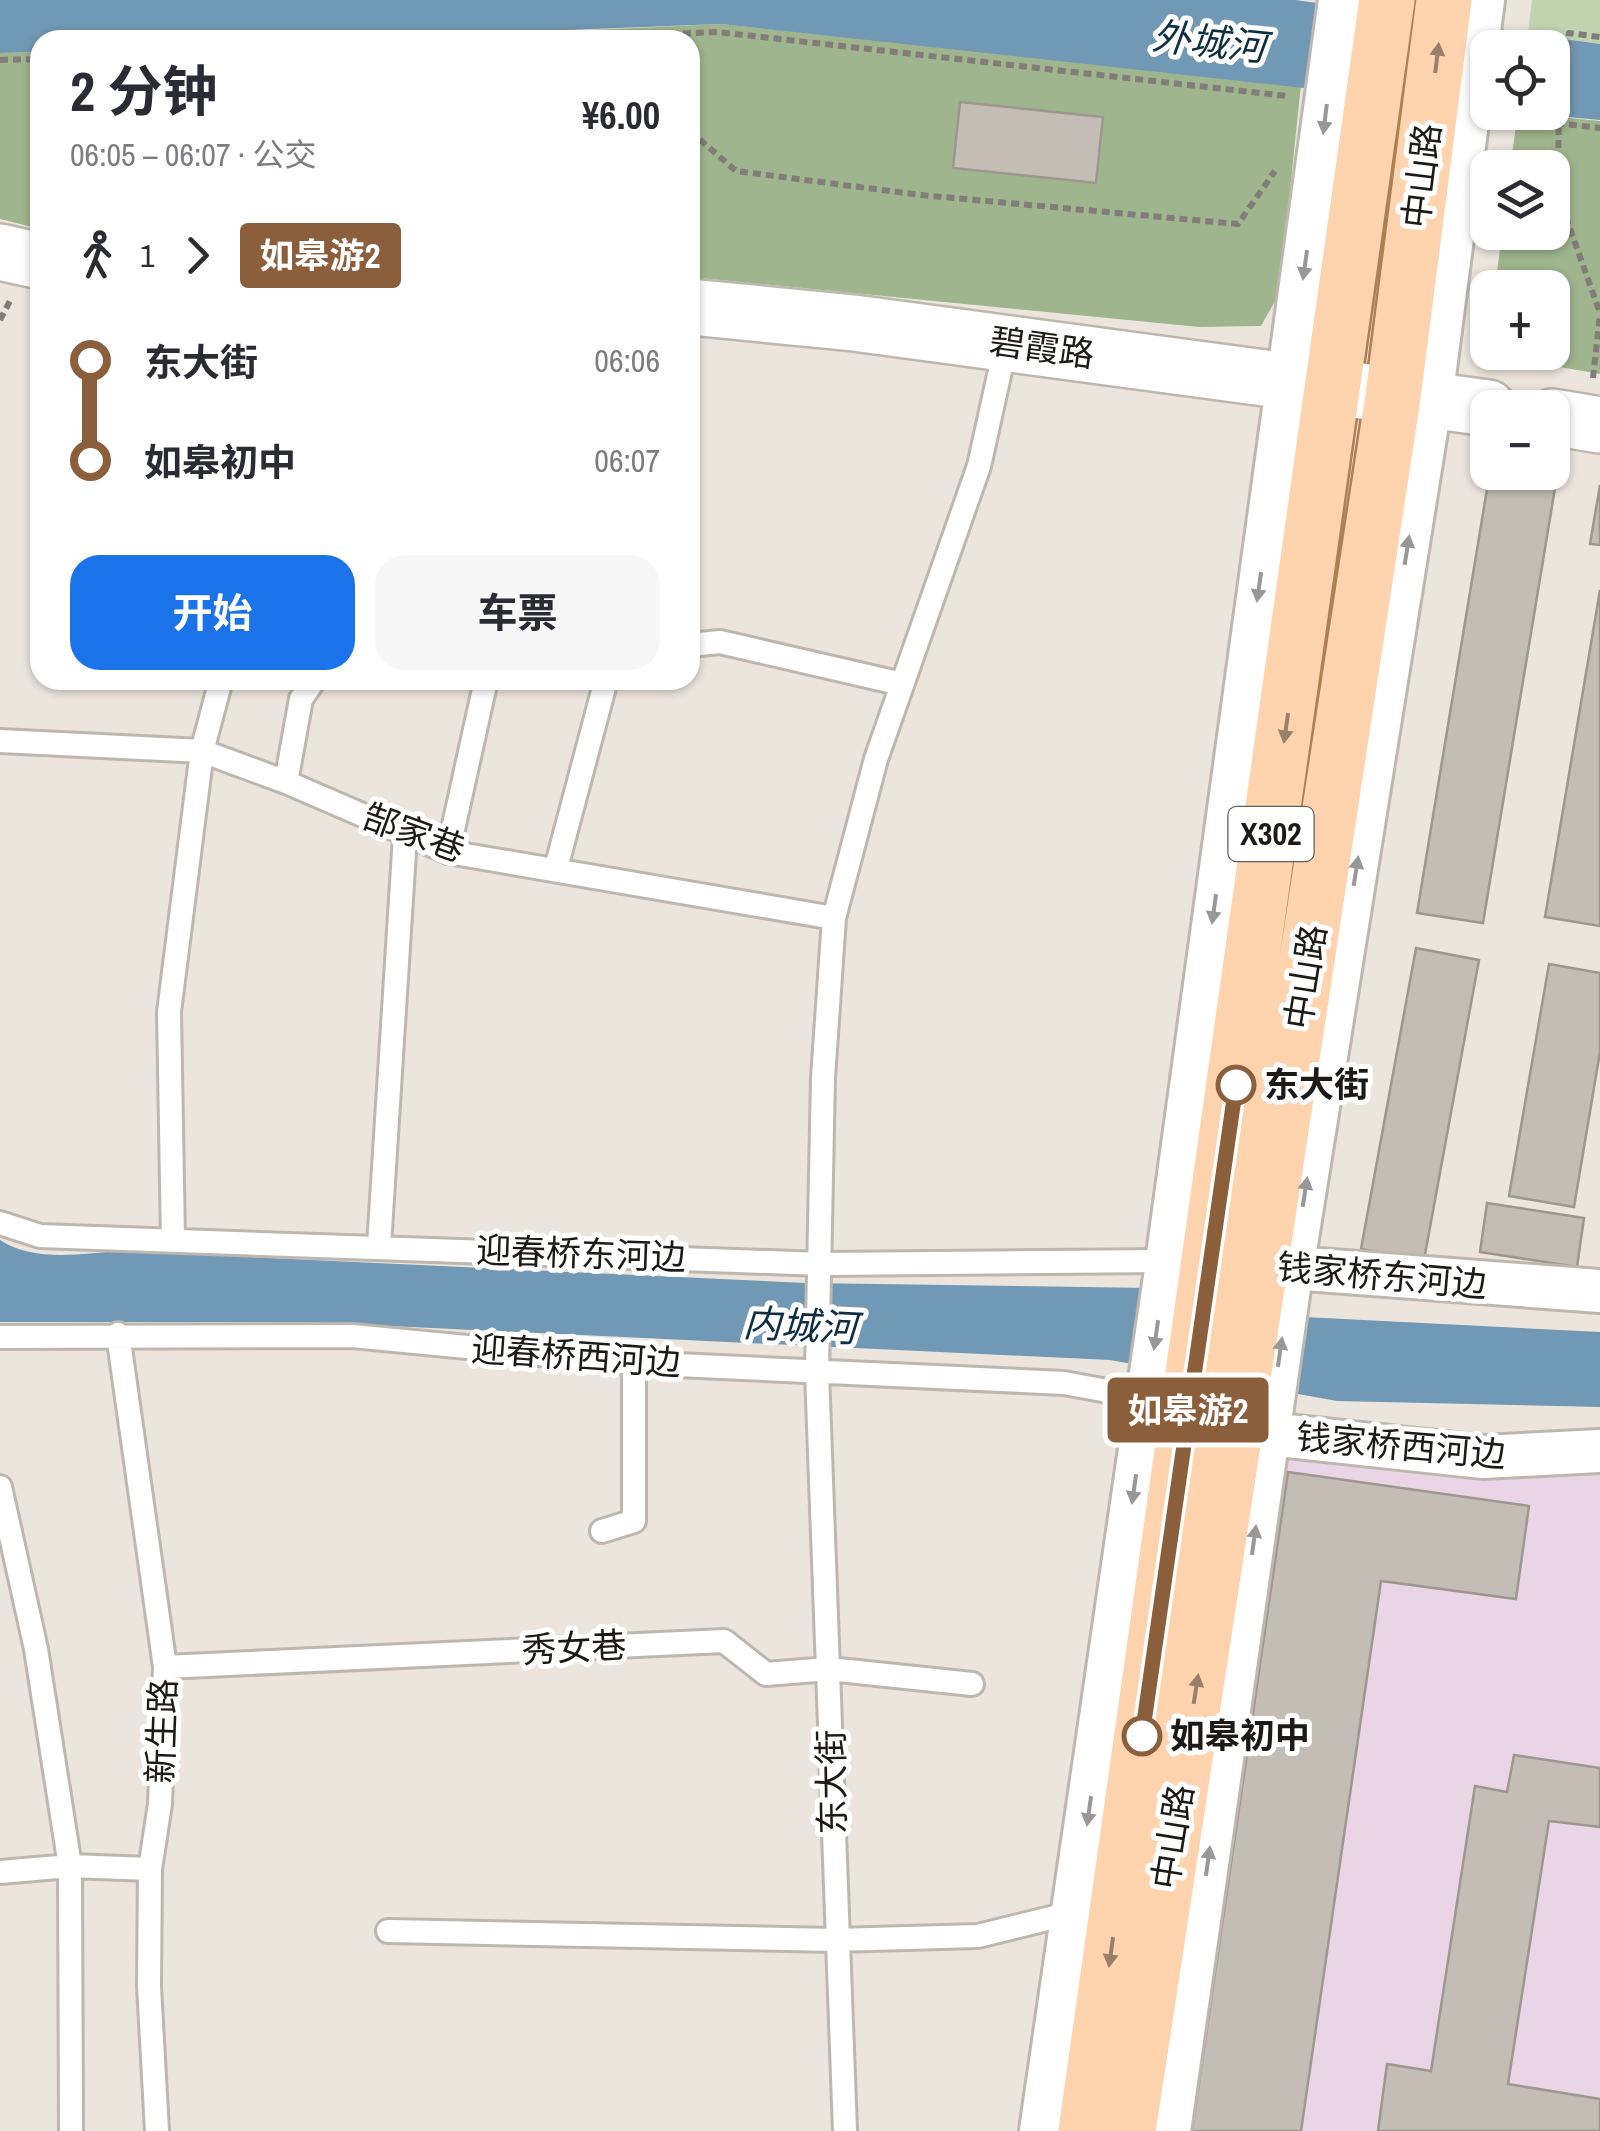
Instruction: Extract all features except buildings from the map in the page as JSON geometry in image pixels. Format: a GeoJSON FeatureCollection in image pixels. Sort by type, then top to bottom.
{"type":"FeatureCollection","features":[{"type":"Feature","properties":{"kind":"main road","name":"中山路"},"geometry":{"type":"LineString","coordinates":[[1232,1274],[1310,384],[1342,172],[1386,0]]}},
{"type":"Feature","properties":{"kind":"main road","name":"中山路"},"geometry":{"type":"LineString","coordinates":[[1086,2131],[1232,1274],[1412,398],[1440,187],[1444,0]]}},
{"type":"Feature","properties":{"kind":"main road","name":"中山路"},"geometry":{"type":"LineString","coordinates":[[1128,2131],[1210,1415]]}},
{"type":"Feature","properties":{"kind":"street"},"geometry":{"type":"LineString","coordinates":[[1340,0],[1342,172]]}},
{"type":"Feature","properties":{"kind":"street"},"geometry":{"type":"LineString","coordinates":[[1440,187],[1483,0]]}},
{"type":"Feature","properties":{"kind":"street"},"geometry":{"type":"LineString","coordinates":[[0,252],[30,259]]}},
{"type":"Feature","properties":{"kind":"street","name":"碧霞路"},"geometry":{"type":"LineString","coordinates":[[700,314],[1006,344],[1470,406]]}},
{"type":"Feature","properties":{"kind":"street"},"geometry":{"type":"LineString","coordinates":[[1169,2131],[1210,1415],[1232,1274]]}},
{"type":"Feature","properties":{"kind":"street","name":"钱家桥东河边"},"geometry":{"type":"LineString","coordinates":[[1232,1274],[1600,1291]]}},
{"type":"Feature","properties":{"kind":"street"},"geometry":{"type":"LineString","coordinates":[[1041,2131],[1075,1912],[1210,1415]]}},
{"type":"Feature","properties":{"kind":"street","name":"钱家桥西河边"},"geometry":{"type":"LineString","coordinates":[[1210,1415],[1483,1457],[1600,1451]]}},
{"type":"Feature","properties":{"kind":"lane"},"geometry":{"type":"LineString","coordinates":[[822,1264],[823,1078],[834,918],[876,759],[979,466],[1006,344]]}},
{"type":"Feature","properties":{"kind":"lane"},"geometry":{"type":"LineString","coordinates":[[700,644],[720,642],[902,684]]}},
{"type":"Feature","properties":{"kind":"lane"},"geometry":{"type":"LineString","coordinates":[[173,1240],[169,1012],[202,751],[218,690]]}},
{"type":"Feature","properties":{"kind":"lane"},"geometry":{"type":"LineString","coordinates":[[286,782],[302,699],[308,690]]}},
{"type":"Feature","properties":{"kind":"lane"},"geometry":{"type":"LineString","coordinates":[[448,852],[484,690]]}},
{"type":"Feature","properties":{"kind":"lane"},"geometry":{"type":"LineString","coordinates":[[556,868],[603,690]]}},
{"type":"Feature","properties":{"kind":"lane","name":"郜家巷"},"geometry":{"type":"LineString","coordinates":[[0,741],[202,751],[286,782],[448,852],[834,918]]}},
{"type":"Feature","properties":{"kind":"lane"},"geometry":{"type":"LineString","coordinates":[[379,1246],[405,836]]}},
{"type":"Feature","properties":{"kind":"lane","name":"迎春桥东河边"},"geometry":{"type":"LineString","coordinates":[[0,1223],[40,1236],[822,1264],[1232,1274]]}},
{"type":"Feature","properties":{"kind":"lane","name":"东大街"},"geometry":{"type":"LineString","coordinates":[[822,1264],[817,1372],[845,2131]]}},
{"type":"Feature","properties":{"kind":"lane","name":"新生路"},"geometry":{"type":"LineString","coordinates":[[118,1334],[164,1667],[160,1804],[150,1870],[149,1986],[156,2131]]}},
{"type":"Feature","properties":{"kind":"lane","name":"迎春桥西河边"},"geometry":{"type":"LineString","coordinates":[[0,1336],[352,1336],[634,1363],[1064,1383],[1210,1415]]}},
{"type":"Feature","properties":{"kind":"lane"},"geometry":{"type":"LineString","coordinates":[[602,1531],[634,1520],[634,1363]]}},
{"type":"Feature","properties":{"kind":"lane"},"geometry":{"type":"LineString","coordinates":[[0,1487],[36,1649],[70,1866],[71,2131]]}},
{"type":"Feature","properties":{"kind":"lane","name":"秀女巷"},"geometry":{"type":"LineString","coordinates":[[164,1667],[724,1642],[766,1674],[829,1668],[972,1684]]}},
{"type":"Feature","properties":{"kind":"lane"},"geometry":{"type":"LineString","coordinates":[[0,1872],[70,1866],[150,1870]]}},
{"type":"Feature","properties":{"kind":"lane"},"geometry":{"type":"LineString","coordinates":[[388,1931],[835,1940],[978,1936],[1075,1912]]}},
{"type":"Feature","properties":{"kind":"path"},"geometry":{"type":"LineString","coordinates":[[700,33],[1302,98]]}},
{"type":"Feature","properties":{"kind":"path"},"geometry":{"type":"LineString","coordinates":[[1570,33],[1600,37]]}},
{"type":"Feature","properties":{"kind":"path"},"geometry":{"type":"LineString","coordinates":[[0,60],[30,59]]}},
{"type":"Feature","properties":{"kind":"path"},"geometry":{"type":"LineString","coordinates":[[1286,115],[1290,96]]}},
{"type":"Feature","properties":{"kind":"path"},"geometry":{"type":"LineString","coordinates":[[1570,125],[1600,128]]}},
{"type":"Feature","properties":{"kind":"path"},"geometry":{"type":"LineString","coordinates":[[700,140],[736,171],[921,196],[1238,224],[1275,171],[1279,152]]}},
{"type":"Feature","properties":{"kind":"path"},"geometry":{"type":"LineString","coordinates":[[1570,234],[1600,314],[1580,422]]}},
{"type":"Feature","properties":{"kind":"shaded area"},"geometry":{"type":"Polygon","coordinates":[[[1283,1457],[1491,1477],[1600,1472],[1600,2131],[1189,2131],[1283,1457]]]}},
{"type":"Feature","properties":{"kind":"green space"},"geometry":{"type":"Polygon","coordinates":[[[1532,0],[1600,0],[1600,44],[1570,39],[1570,30],[1528,30],[1532,0]]]}},
{"type":"Feature","properties":{"kind":"green space"},"geometry":{"type":"Polygon","coordinates":[[[721,24],[1301,85],[1279,294],[1261,326],[1199,327],[700,278],[700,30],[594,30],[721,24]]]}},
{"type":"Feature","properties":{"kind":"green space"},"geometry":{"type":"Polygon","coordinates":[[[30,52],[30,226],[0,219],[0,53],[30,52]]]}},
{"type":"Feature","properties":{"kind":"green space"},"geometry":{"type":"Polygon","coordinates":[[[1570,118],[1600,121],[1600,374],[1570,369],[1570,270],[1497,270],[1500,250],[1570,250],[1570,150],[1513,150],[1515,130],[1570,130],[1570,118]]]}},
{"type":"Feature","properties":{"kind":"water","name":"外城河"},"geometry":{"type":"Polygon","coordinates":[[[0,0],[1296,0],[1503,30],[1470,30],[1470,106],[721,24],[568,30],[30,30],[30,52],[0,53],[0,0]]]}},
{"type":"Feature","properties":{"kind":"water"},"geometry":{"type":"Polygon","coordinates":[[[1570,40],[1600,44],[1600,120],[1570,117],[1570,40]]]}},
{"type":"Feature","properties":{"kind":"water","name":"内城河"},"geometry":{"type":"Polygon","coordinates":[[[0,1240],[28,1252],[60,1255],[122,1251],[806,1283],[1151,1288],[1244,1314],[1600,1332],[1600,1407],[1337,1401],[1110,1360],[306,1322],[0,1322],[0,1240]]]}},
{"type":"Feature","properties":{"kind":"bus line","name":"如皋游2"},"geometry":{"type":"LineString","coordinates":[[1142,1736],[1236,1085]]}},
{"type":"Feature","properties":{"kind":"place","name":"东大街"},"geometry":{"type":"Point","coordinates":[1236,1085]}},
{"type":"Feature","properties":{"kind":"place","name":"如皋初中"},"geometry":{"type":"Point","coordinates":[1142,1736]}}]}
